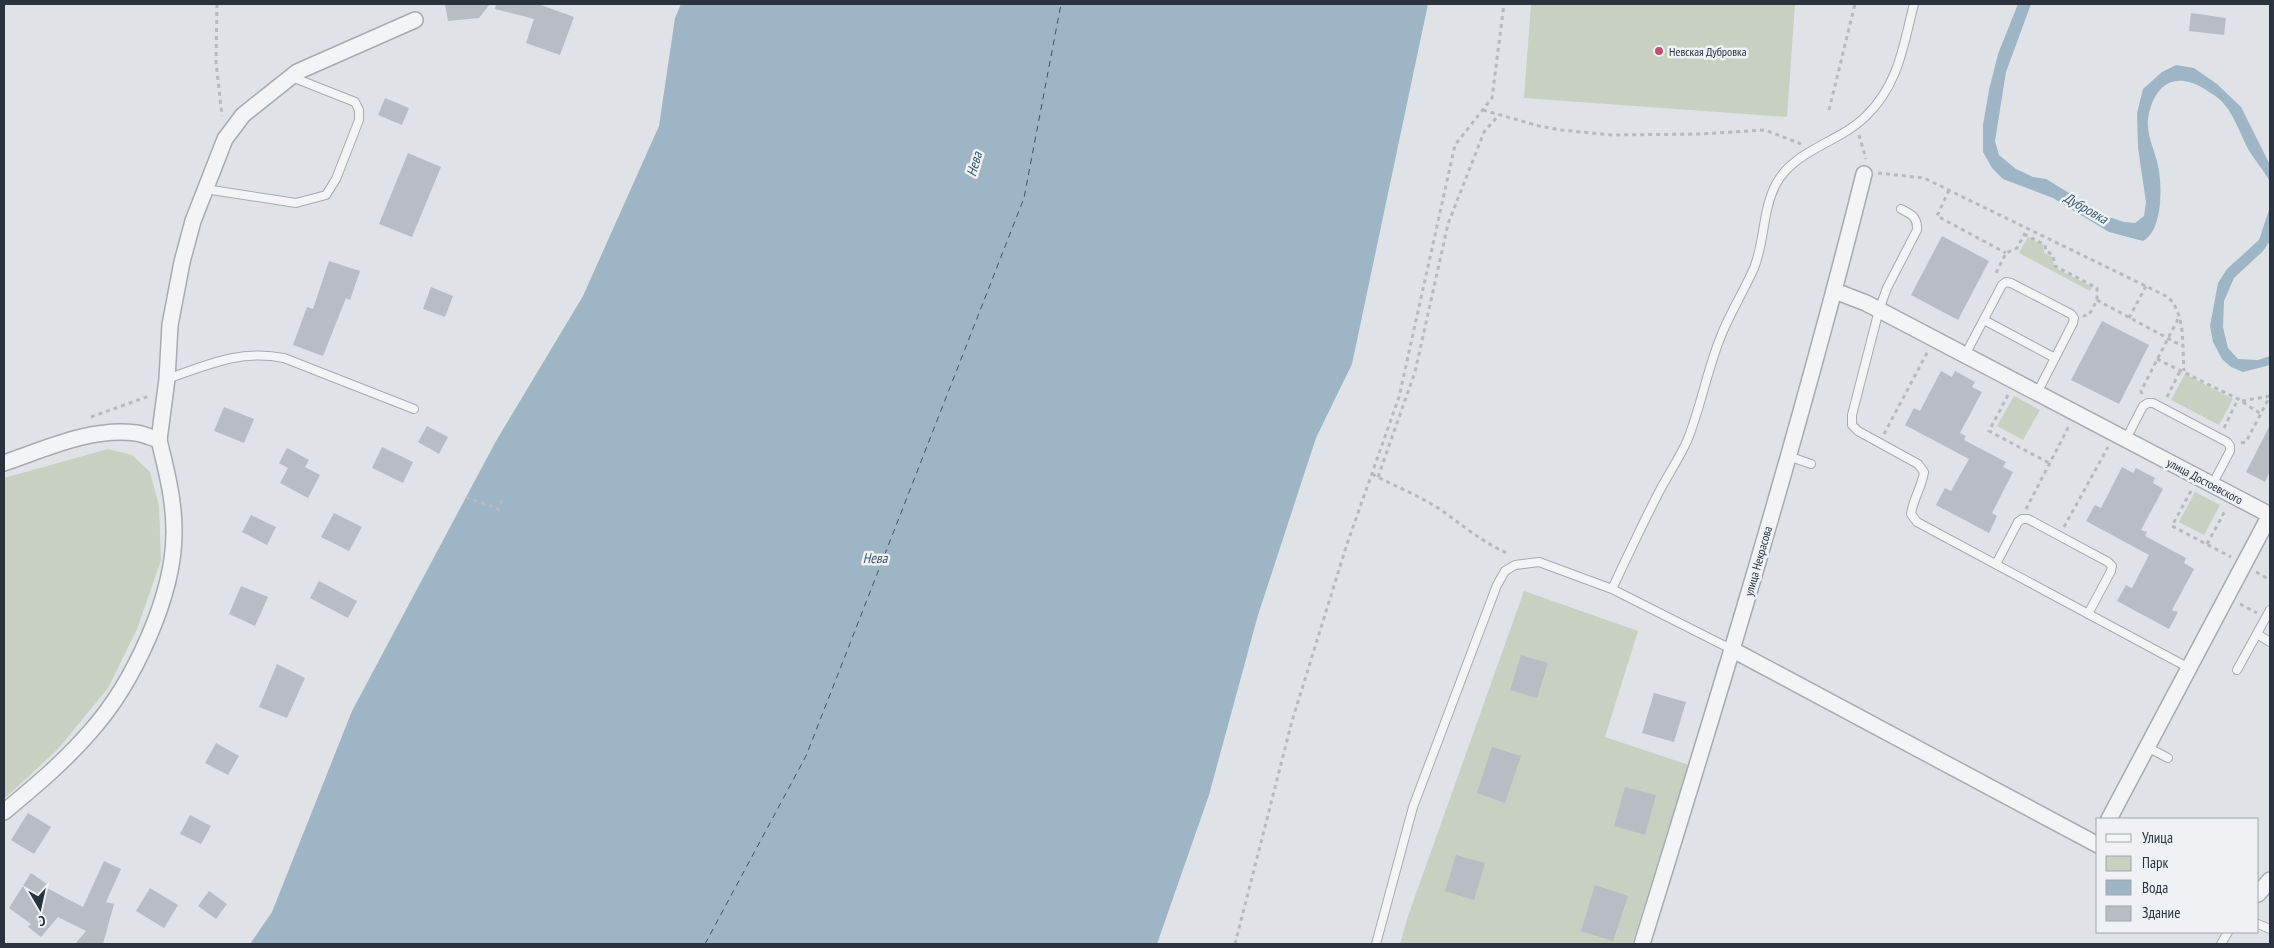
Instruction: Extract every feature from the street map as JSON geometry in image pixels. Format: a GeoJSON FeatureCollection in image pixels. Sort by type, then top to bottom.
{"type":"FeatureCollection","features":[{"type":"Feature","properties":{"kind":"street"},"geometry":{"type":"LineString","coordinates":[[4,812],[44,778],[91,732],[117,696],[144,647],[162,602],[172,566],[174,529],[169,484],[159,440],[167,379],[170,325],[182,262],[193,222],[224,139],[243,115],[291,77],[338,53],[415,20]]}},
{"type":"Feature","properties":{"kind":"street","name":"улица Некрасова"},"geometry":{"type":"LineString","coordinates":[[1642,944],[1733,650],[1869,170]]}},
{"type":"Feature","properties":{"kind":"street","name":"улица Достоевского"},"geometry":{"type":"LineString","coordinates":[[1834,291],[1853,297],[1879,310],[2270,515],[2110,818]]}},
{"type":"Feature","properties":{"kind":"street"},"geometry":{"type":"LineString","coordinates":[[4,463],[64,443],[106,432],[138,433],[159,440]]}},
{"type":"Feature","properties":{"kind":"street"},"geometry":{"type":"LineString","coordinates":[[1733,650],[2096,842]]}},
{"type":"Feature","properties":{"kind":"street"},"geometry":{"type":"LineString","coordinates":[[2259,893],[2270,880]]}},
{"type":"Feature","properties":{"kind":"lane"},"geometry":{"type":"LineString","coordinates":[[1612,589],[1658,493],[1686,442],[1721,336],[1754,267],[1769,199],[1777,182],[1791,165],[1865,118],[1885,95],[1892,83],[1914,4]]}},
{"type":"Feature","properties":{"kind":"lane"},"geometry":{"type":"LineString","coordinates":[[205,189],[296,203],[326,195],[336,180],[359,120],[359,110],[355,102],[348,98],[291,77]]}},
{"type":"Feature","properties":{"kind":"lane"},"geometry":{"type":"LineString","coordinates":[[1901,209],[1913,215],[1918,221],[1917,230],[1887,288],[1879,310],[1852,415],[1852,425],[1858,431],[1918,464],[1924,472],[1923,482],[1912,504],[1910,514],[1917,522],[2189,668]]}},
{"type":"Feature","properties":{"kind":"lane"},"geometry":{"type":"LineString","coordinates":[[1965,355],[2002,285],[2006,282],[2071,314],[2074,318],[2074,323],[2037,393]]}},
{"type":"Feature","properties":{"kind":"lane"},"geometry":{"type":"LineString","coordinates":[[1984,320],[2055,358]]}},
{"type":"Feature","properties":{"kind":"lane"},"geometry":{"type":"LineString","coordinates":[[167,379],[233,357],[264,354],[284,358],[414,409]]}},
{"type":"Feature","properties":{"kind":"lane"},"geometry":{"type":"LineString","coordinates":[[2120,436],[2144,406],[2148,403],[2153,403],[2219,437],[2230,446],[2230,451],[2212,485]]}},
{"type":"Feature","properties":{"kind":"lane"},"geometry":{"type":"LineString","coordinates":[[1788,456],[1812,464]]}},
{"type":"Feature","properties":{"kind":"lane"},"geometry":{"type":"LineString","coordinates":[[1996,564],[2018,522],[2022,519],[2028,519],[2108,562],[2112,566],[2111,571],[2088,614]]}},
{"type":"Feature","properties":{"kind":"lane"},"geometry":{"type":"LineString","coordinates":[[1376,944],[1413,807],[1497,585],[1505,571],[1515,564],[1538,562],[1612,589],[1733,650]]}},
{"type":"Feature","properties":{"kind":"lane"},"geometry":{"type":"LineString","coordinates":[[2237,670],[2270,610]]}},
{"type":"Feature","properties":{"kind":"lane"},"geometry":{"type":"LineString","coordinates":[[2256,634],[2270,642]]}},
{"type":"Feature","properties":{"kind":"lane"},"geometry":{"type":"LineString","coordinates":[[2147,747],[2168,758]]}},
{"type":"Feature","properties":{"kind":"lane"},"geometry":{"type":"LineString","coordinates":[[2221,944],[2227,933]]}},
{"type":"Feature","properties":{"kind":"path"},"geometry":{"type":"LineString","coordinates":[[217,4],[216,62],[224,139]]}},
{"type":"Feature","properties":{"kind":"path"},"geometry":{"type":"LineString","coordinates":[[1235,944],[1292,721],[1347,544],[1399,398],[1455,145],[1492,98],[1504,4]]}},
{"type":"Feature","properties":{"kind":"path"},"geometry":{"type":"LineString","coordinates":[[1829,110],[1855,4]]}},
{"type":"Feature","properties":{"kind":"path"},"geometry":{"type":"LineString","coordinates":[[1483,110],[1546,127],[1612,135],[1702,134],[1765,130],[1790,138],[1812,150]]}},
{"type":"Feature","properties":{"kind":"path"},"geometry":{"type":"LineString","coordinates":[[1378,477],[1415,372],[1448,224],[1484,132],[1499,115]]}},
{"type":"Feature","properties":{"kind":"path"},"geometry":{"type":"LineString","coordinates":[[1854,125],[1869,170],[1924,178],[2168,297],[2176,305],[2180,316],[2182,371],[2162,407]]}},
{"type":"Feature","properties":{"kind":"path"},"geometry":{"type":"LineString","coordinates":[[1949,190],[1937,216],[2006,253]]}},
{"type":"Feature","properties":{"kind":"path"},"geometry":{"type":"LineString","coordinates":[[1995,276],[2006,253],[2017,248],[2027,228]]}},
{"type":"Feature","properties":{"kind":"path"},"geometry":{"type":"LineString","coordinates":[[2024,234],[2045,245],[2046,251],[2053,255],[2055,266],[2097,288],[2097,300],[2089,315]]}},
{"type":"Feature","properties":{"kind":"path"},"geometry":{"type":"LineString","coordinates":[[2129,318],[2146,286]]}},
{"type":"Feature","properties":{"kind":"path"},"geometry":{"type":"LineString","coordinates":[[2097,300],[2182,346]]}},
{"type":"Feature","properties":{"kind":"path"},"geometry":{"type":"LineString","coordinates":[[2141,391],[2180,316]]}},
{"type":"Feature","properties":{"kind":"path"},"geometry":{"type":"LineString","coordinates":[[1879,443],[1934,339]]}},
{"type":"Feature","properties":{"kind":"path"},"geometry":{"type":"LineString","coordinates":[[2157,359],[2240,400],[2246,406],[2261,414]]}},
{"type":"Feature","properties":{"kind":"path"},"geometry":{"type":"LineString","coordinates":[[2016,381],[1989,431],[2049,463]]}},
{"type":"Feature","properties":{"kind":"path"},"geometry":{"type":"LineString","coordinates":[[2240,400],[2270,396]]}},
{"type":"Feature","properties":{"kind":"path"},"geometry":{"type":"LineString","coordinates":[[2246,442],[2270,396]]}},
{"type":"Feature","properties":{"kind":"path"},"geometry":{"type":"LineString","coordinates":[[2219,437],[2240,400]]}},
{"type":"Feature","properties":{"kind":"path"},"geometry":{"type":"LineString","coordinates":[[2022,519],[2027,505],[2076,413]]}},
{"type":"Feature","properties":{"kind":"path"},"geometry":{"type":"LineString","coordinates":[[2059,536],[2120,436]]}},
{"type":"Feature","properties":{"kind":"path"},"geometry":{"type":"LineString","coordinates":[[1372,474],[1414,494],[1492,547],[1526,562]]}},
{"type":"Feature","properties":{"kind":"path"},"geometry":{"type":"LineString","coordinates":[[2198,477],[2172,526],[2243,565]]}},
{"type":"Feature","properties":{"kind":"path"},"geometry":{"type":"LineString","coordinates":[[2207,544],[2233,496]]}},
{"type":"Feature","properties":{"kind":"path"},"geometry":{"type":"LineString","coordinates":[[466,497],[499,509],[503,497]]}},
{"type":"Feature","properties":{"kind":"path"},"geometry":{"type":"LineString","coordinates":[[2226,597],[2266,618]]}},
{"type":"Feature","properties":{"kind":"green space","name":"Невская Дубровка"},"geometry":{"type":"Polygon","coordinates":[[[1531,4],[1795,4],[1787,117],[1524,98],[1531,4]]]}},
{"type":"Feature","properties":{"kind":"green space"},"geometry":{"type":"Polygon","coordinates":[[[2028,237],[2043,245],[2044,253],[2052,257],[2054,267],[2092,287],[2090,291],[2019,253],[2028,237]]]}},
{"type":"Feature","properties":{"kind":"green space"},"geometry":{"type":"Polygon","coordinates":[[[2185,374],[2233,399],[2219,425],[2171,400],[2185,374]]]}},
{"type":"Feature","properties":{"kind":"green space"},"geometry":{"type":"Polygon","coordinates":[[[2014,396],[2040,410],[2023,440],[1997,426],[2014,396]]]}},
{"type":"Feature","properties":{"kind":"green space"},"geometry":{"type":"Polygon","coordinates":[[[108,449],[132,455],[150,472],[159,506],[161,560],[137,629],[108,688],[57,750],[4,799],[4,478],[108,449]]]}},
{"type":"Feature","properties":{"kind":"green space"},"geometry":{"type":"Polygon","coordinates":[[[2195,492],[2220,505],[2204,535],[2179,522],[2195,492]]]}},
{"type":"Feature","properties":{"kind":"green space"},"geometry":{"type":"Polygon","coordinates":[[[1524,591],[1638,631],[1605,737],[1689,765],[1632,944],[1400,944],[1408,916],[1524,591]]]}},
{"type":"Feature","properties":{"kind":"water","name":"Нева"},"geometry":{"type":"Polygon","coordinates":[[[681,4],[1428,4],[1352,364],[1316,438],[1258,615],[1209,795],[1157,944],[250,944],[272,912],[352,711],[496,441],[583,296],[659,126],[675,18],[681,4]]]}},
{"type":"Feature","properties":{"kind":"water","name":"Дубровка"},"geometry":{"type":"Polygon","coordinates":[[[2018,4],[2031,4],[2006,72],[1995,141],[1999,155],[2016,169],[2033,177],[2046,179],[2109,217],[2135,223],[2144,216],[2146,202],[2138,148],[2137,113],[2143,89],[2162,72],[2176,65],[2194,68],[2217,84],[2241,107],[2270,165],[2270,182],[2247,147],[2228,109],[2222,102],[2203,88],[2182,81],[2173,81],[2159,90],[2154,98],[2148,119],[2150,139],[2159,171],[2160,199],[2154,229],[2143,241],[2109,232],[2053,198],[2003,179],[1992,168],[1983,152],[1983,125],[1998,54],[2018,4]]]}},
{"type":"Feature","properties":{"kind":"water"},"geometry":{"type":"Polygon","coordinates":[[[2270,207],[2270,241],[2263,251],[2234,278],[2224,301],[2223,327],[2228,348],[2238,359],[2258,360],[2270,356],[2270,365],[2243,372],[2231,367],[2222,359],[2213,342],[2210,326],[2218,283],[2227,269],[2259,240],[2270,207]]]}},
{"type":"Feature","properties":{"kind":"building"},"geometry":{"type":"Polygon","coordinates":[[[445,4],[490,4],[479,18],[448,21],[445,4]]]}},
{"type":"Feature","properties":{"kind":"building"},"geometry":{"type":"Polygon","coordinates":[[[496,4],[538,4],[574,17],[560,55],[526,43],[534,19],[495,9],[496,4]]]}},
{"type":"Feature","properties":{"kind":"building"},"geometry":{"type":"Polygon","coordinates":[[[2191,13],[2226,18],[2224,35],[2189,31],[2191,13]]]}},
{"type":"Feature","properties":{"kind":"building"},"geometry":{"type":"Polygon","coordinates":[[[385,98],[409,108],[402,125],[378,115],[385,98]]]}},
{"type":"Feature","properties":{"kind":"building"},"geometry":{"type":"Polygon","coordinates":[[[408,153],[441,167],[412,237],[379,224],[408,153]]]}},
{"type":"Feature","properties":{"kind":"building"},"geometry":{"type":"Polygon","coordinates":[[[1942,236],[1989,261],[1958,320],[1911,295],[1942,236]]]}},
{"type":"Feature","properties":{"kind":"building"},"geometry":{"type":"Polygon","coordinates":[[[329,261],[360,271],[350,300],[346,298],[323,356],[293,345],[307,307],[313,309],[329,261]]]}},
{"type":"Feature","properties":{"kind":"building"},"geometry":{"type":"Polygon","coordinates":[[[431,287],[453,296],[445,317],[423,309],[431,287]]]}},
{"type":"Feature","properties":{"kind":"building"},"geometry":{"type":"Polygon","coordinates":[[[2102,321],[2149,345],[2119,404],[2071,380],[2102,321]]]}},
{"type":"Feature","properties":{"kind":"building"},"geometry":{"type":"Polygon","coordinates":[[[1941,371],[1952,377],[1955,371],[1975,382],[1972,387],[1982,392],[1960,433],[1966,436],[1964,440],[2006,462],[2003,467],[2013,472],[1992,513],[1997,516],[1989,533],[1936,505],[1945,488],[1951,491],[1969,459],[1905,425],[1914,408],[1920,411],[1941,371]]]}},
{"type":"Feature","properties":{"kind":"building"},"geometry":{"type":"Polygon","coordinates":[[[224,407],[254,419],[244,443],[214,431],[224,407]]]}},
{"type":"Feature","properties":{"kind":"building"},"geometry":{"type":"Polygon","coordinates":[[[2270,425],[2270,471],[2265,482],[2246,472],[2270,425]]]}},
{"type":"Feature","properties":{"kind":"building"},"geometry":{"type":"Polygon","coordinates":[[[427,426],[448,437],[439,454],[418,442],[427,426]]]}},
{"type":"Feature","properties":{"kind":"building"},"geometry":{"type":"Polygon","coordinates":[[[382,447],[413,462],[403,483],[372,468],[382,447]]]}},
{"type":"Feature","properties":{"kind":"building"},"geometry":{"type":"Polygon","coordinates":[[[287,448],[309,460],[305,467],[320,475],[308,498],[280,483],[288,468],[279,463],[287,448]]]}},
{"type":"Feature","properties":{"kind":"building"},"geometry":{"type":"Polygon","coordinates":[[[2122,467],[2133,473],[2136,468],[2155,478],[2153,483],[2163,489],[2141,530],[2147,532],[2145,536],[2186,558],[2184,563],[2194,569],[2172,610],[2178,612],[2169,629],[2117,601],[2126,585],[2132,588],[2149,555],[2086,521],[2095,505],[2101,508],[2122,467]]]}},
{"type":"Feature","properties":{"kind":"building"},"geometry":{"type":"Polygon","coordinates":[[[334,513],[362,527],[349,551],[321,537],[334,513]]]}},
{"type":"Feature","properties":{"kind":"building"},"geometry":{"type":"Polygon","coordinates":[[[251,515],[276,527],[267,545],[242,532],[251,515]]]}},
{"type":"Feature","properties":{"kind":"building"},"geometry":{"type":"Polygon","coordinates":[[[319,581],[357,601],[348,618],[310,598],[319,581]]]}},
{"type":"Feature","properties":{"kind":"building"},"geometry":{"type":"Polygon","coordinates":[[[241,586],[268,597],[255,626],[229,614],[241,586]]]}},
{"type":"Feature","properties":{"kind":"building"},"geometry":{"type":"Polygon","coordinates":[[[1521,655],[1548,663],[1537,698],[1510,690],[1521,655]]]}},
{"type":"Feature","properties":{"kind":"building"},"geometry":{"type":"Polygon","coordinates":[[[277,664],[305,678],[287,718],[259,707],[277,664]]]}},
{"type":"Feature","properties":{"kind":"building"},"geometry":{"type":"Polygon","coordinates":[[[1654,693],[1686,702],[1674,742],[1642,733],[1654,693]]]}},
{"type":"Feature","properties":{"kind":"building"},"geometry":{"type":"Polygon","coordinates":[[[216,743],[239,756],[228,775],[205,763],[216,743]]]}},
{"type":"Feature","properties":{"kind":"building"},"geometry":{"type":"Polygon","coordinates":[[[1492,747],[1521,756],[1505,803],[1477,793],[1492,747]]]}},
{"type":"Feature","properties":{"kind":"building"},"geometry":{"type":"Polygon","coordinates":[[[1625,787],[1656,795],[1645,835],[1614,826],[1625,787]]]}},
{"type":"Feature","properties":{"kind":"building"},"geometry":{"type":"Polygon","coordinates":[[[28,813],[51,827],[34,854],[11,840],[28,813]]]}},
{"type":"Feature","properties":{"kind":"building"},"geometry":{"type":"Polygon","coordinates":[[[190,815],[211,826],[201,844],[180,834],[190,815]]]}},
{"type":"Feature","properties":{"kind":"building"},"geometry":{"type":"Polygon","coordinates":[[[1456,855],[1485,863],[1474,900],[1445,891],[1456,855]]]}},
{"type":"Feature","properties":{"kind":"building"},"geometry":{"type":"Polygon","coordinates":[[[104,861],[121,869],[106,902],[114,904],[103,944],[75,944],[86,931],[58,917],[41,937],[28,927],[31,924],[9,908],[31,873],[47,884],[45,887],[83,907],[104,861]]]}},
{"type":"Feature","properties":{"kind":"building"},"geometry":{"type":"Polygon","coordinates":[[[1595,885],[1628,896],[1613,941],[1581,931],[1595,885]]]}},
{"type":"Feature","properties":{"kind":"building"},"geometry":{"type":"Polygon","coordinates":[[[150,888],[178,905],[164,928],[136,911],[150,888]]]}},
{"type":"Feature","properties":{"kind":"building"},"geometry":{"type":"Polygon","coordinates":[[[209,891],[227,904],[216,919],[198,906],[209,891]]]}},
{"type":"Feature","properties":{"kind":"ferry route"},"geometry":{"type":"LineString","coordinates":[[705,944],[806,756],[1024,198],[1061,4]]}},
{"type":"Feature","properties":{"kind":"place","name":"Невская Дубровка"},"geometry":{"type":"Point","coordinates":[1659,51]}}]}
